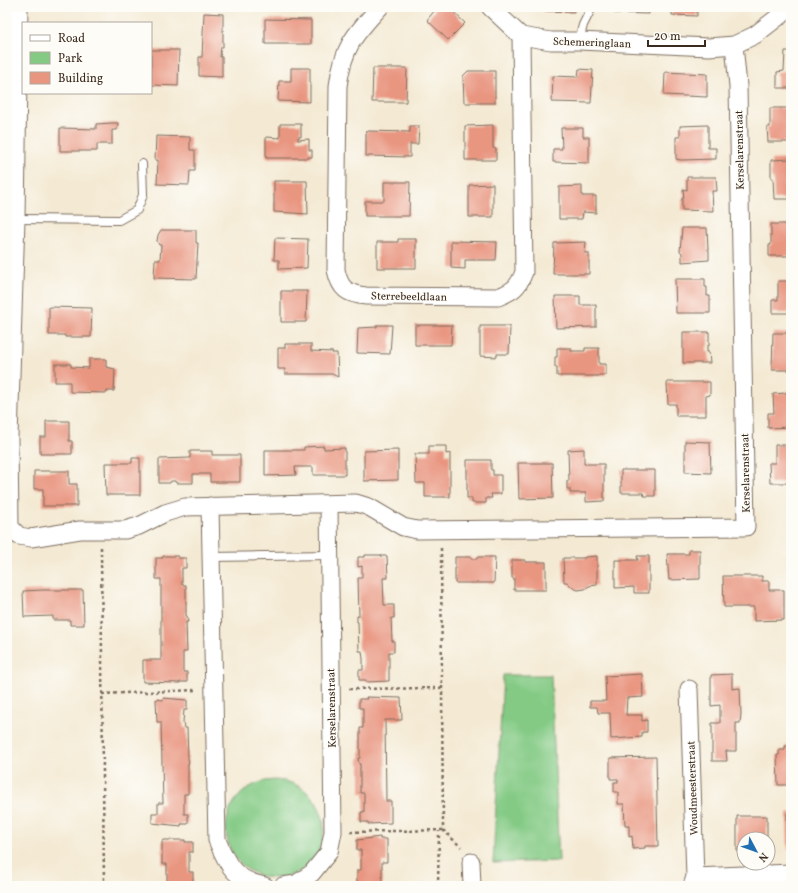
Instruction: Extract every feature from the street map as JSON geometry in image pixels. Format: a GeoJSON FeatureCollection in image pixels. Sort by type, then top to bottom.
{"type":"FeatureCollection","features":[{"type":"Feature","properties":{"kind":"street"},"geometry":{"type":"LineString","coordinates":[[8,438],[16,219],[12,162],[20,7]]}},
{"type":"Feature","properties":{"kind":"street","name":"Sterrebeeldlaan"},"geometry":{"type":"LineString","coordinates":[[380,7],[357,31],[346,52],[340,70],[338,86],[336,270],[338,282],[345,290],[354,294],[366,296],[498,297],[511,292],[520,284],[524,272],[521,36]]}},
{"type":"Feature","properties":{"kind":"street"},"geometry":{"type":"LineString","coordinates":[[490,7],[521,36]]}},
{"type":"Feature","properties":{"kind":"street","name":"Schemeringlaan"},"geometry":{"type":"LineString","coordinates":[[521,36],[551,41],[709,47],[734,45],[755,34],[791,7]]}},
{"type":"Feature","properties":{"kind":"street","name":"Kerselarenstraat"},"geometry":{"type":"LineString","coordinates":[[8,438],[10,527],[19,536],[31,538],[80,530],[125,530],[139,526],[165,513],[185,507],[356,503],[369,507],[403,527],[417,530],[746,526],[738,86],[734,45]]}},
{"type":"Feature","properties":{"kind":"street","name":"Kerselarenstraat"},"geometry":{"type":"LineString","coordinates":[[284,886],[296,884],[312,873],[329,852],[333,832],[329,504]]}},
{"type":"Feature","properties":{"kind":"street"},"geometry":{"type":"LineString","coordinates":[[210,506],[217,840],[225,860],[236,873],[252,883],[266,886]]}},
{"type":"Feature","properties":{"kind":"street","name":"Woudmeesterstraat"},"geometry":{"type":"LineString","coordinates":[[689,689],[694,881]]}},
{"type":"Feature","properties":{"kind":"street"},"geometry":{"type":"LineString","coordinates":[[471,862],[472,886]]}},
{"type":"Feature","properties":{"kind":"street"},"geometry":{"type":"LineString","coordinates":[[694,881],[791,873]]}},
{"type":"Feature","properties":{"kind":"lane"},"geometry":{"type":"LineString","coordinates":[[579,41],[583,25],[592,7]]}},
{"type":"Feature","properties":{"kind":"lane"},"geometry":{"type":"LineString","coordinates":[[16,219],[119,220],[137,210],[140,203],[143,195],[142,164]]}},
{"type":"Feature","properties":{"kind":"lane"},"geometry":{"type":"LineString","coordinates":[[211,557],[329,555]]}},
{"type":"Feature","properties":{"kind":"path"},"geometry":{"type":"LineString","coordinates":[[100,530],[104,886]]}},
{"type":"Feature","properties":{"kind":"path"},"geometry":{"type":"LineString","coordinates":[[441,530],[443,830],[469,856],[471,862]]}},
{"type":"Feature","properties":{"kind":"path"},"geometry":{"type":"LineString","coordinates":[[331,689],[442,688]]}},
{"type":"Feature","properties":{"kind":"path"},"geometry":{"type":"LineString","coordinates":[[102,694],[214,690]]}},
{"type":"Feature","properties":{"kind":"path"},"geometry":{"type":"LineString","coordinates":[[333,832],[443,830]]}},
{"type":"Feature","properties":{"kind":"path"},"geometry":{"type":"LineString","coordinates":[[438,886],[439,831]]}},
{"type":"Feature","properties":{"kind":"green space"},"geometry":{"type":"Polygon","coordinates":[[[503,675],[551,675],[559,861],[493,863],[503,675]]]}},
{"type":"Feature","properties":{"kind":"green space"},"geometry":{"type":"Polygon","coordinates":[[[275,780],[294,784],[309,795],[320,810],[324,829],[320,848],[309,863],[294,874],[275,878],[256,874],[241,863],[230,848],[226,829],[230,810],[241,795],[256,784],[275,780]]]}},
{"type":"Feature","properties":{"kind":"building"},"geometry":{"type":"Polygon","coordinates":[[[432,7],[448,7],[465,23],[448,40],[427,20],[435,10],[432,7]]]}},
{"type":"Feature","properties":{"kind":"building"},"geometry":{"type":"Polygon","coordinates":[[[544,7],[574,7],[574,12],[544,11],[544,7]]]}},
{"type":"Feature","properties":{"kind":"building"},"geometry":{"type":"Polygon","coordinates":[[[614,7],[649,7],[649,14],[614,13],[614,7]]]}},
{"type":"Feature","properties":{"kind":"building"},"geometry":{"type":"Polygon","coordinates":[[[672,7],[697,7],[697,16],[672,15],[672,7]]]}},
{"type":"Feature","properties":{"kind":"building"},"geometry":{"type":"Polygon","coordinates":[[[204,13],[223,14],[223,47],[221,47],[220,57],[222,57],[222,77],[199,76],[199,57],[202,57],[204,13]]]}},
{"type":"Feature","properties":{"kind":"building"},"geometry":{"type":"Polygon","coordinates":[[[265,19],[311,20],[311,44],[265,44],[265,19]]]}},
{"type":"Feature","properties":{"kind":"building"},"geometry":{"type":"Polygon","coordinates":[[[152,50],[179,50],[178,86],[152,85],[152,50]]]}},
{"type":"Feature","properties":{"kind":"building"},"geometry":{"type":"Polygon","coordinates":[[[785,51],[791,51],[791,88],[777,88],[777,72],[784,71],[785,51]]]}},
{"type":"Feature","properties":{"kind":"building"},"geometry":{"type":"Polygon","coordinates":[[[291,68],[310,68],[310,102],[278,101],[279,81],[291,81],[291,68]]]}},
{"type":"Feature","properties":{"kind":"building"},"geometry":{"type":"Polygon","coordinates":[[[373,68],[407,68],[406,102],[372,102],[373,68]]]}},
{"type":"Feature","properties":{"kind":"building"},"geometry":{"type":"Polygon","coordinates":[[[579,69],[593,70],[591,103],[552,102],[553,76],[578,77],[579,69]]]}},
{"type":"Feature","properties":{"kind":"building"},"geometry":{"type":"Polygon","coordinates":[[[468,71],[495,71],[495,103],[464,103],[463,76],[468,71]]]}},
{"type":"Feature","properties":{"kind":"building"},"geometry":{"type":"Polygon","coordinates":[[[665,72],[707,74],[707,97],[664,95],[665,72]]]}},
{"type":"Feature","properties":{"kind":"building"},"geometry":{"type":"Polygon","coordinates":[[[770,108],[791,108],[791,142],[768,142],[767,127],[770,127],[770,108]]]}},
{"type":"Feature","properties":{"kind":"building"},"geometry":{"type":"Polygon","coordinates":[[[118,123],[117,130],[112,130],[112,144],[97,144],[97,151],[60,151],[60,128],[96,129],[96,124],[118,123]]]}},
{"type":"Feature","properties":{"kind":"building"},"geometry":{"type":"Polygon","coordinates":[[[280,124],[301,124],[301,137],[298,137],[298,140],[309,139],[309,150],[312,150],[312,157],[266,158],[266,137],[280,138],[280,124]]]}},
{"type":"Feature","properties":{"kind":"building"},"geometry":{"type":"Polygon","coordinates":[[[493,125],[493,148],[496,149],[496,160],[465,160],[465,126],[493,125]]]}},
{"type":"Feature","properties":{"kind":"building"},"geometry":{"type":"Polygon","coordinates":[[[708,125],[708,148],[716,148],[716,159],[676,159],[676,137],[680,137],[680,126],[708,125]]]}},
{"type":"Feature","properties":{"kind":"building"},"geometry":{"type":"Polygon","coordinates":[[[410,126],[419,126],[418,144],[410,144],[410,157],[366,156],[366,131],[410,132],[410,126]]]}},
{"type":"Feature","properties":{"kind":"building"},"geometry":{"type":"Polygon","coordinates":[[[561,128],[583,128],[583,137],[589,137],[589,163],[553,162],[553,149],[562,149],[561,128]]]}},
{"type":"Feature","properties":{"kind":"building"},"geometry":{"type":"Polygon","coordinates":[[[156,136],[190,137],[190,150],[195,150],[195,171],[190,171],[189,185],[157,184],[158,160],[155,160],[156,136]]]}},
{"type":"Feature","properties":{"kind":"building"},"geometry":{"type":"Polygon","coordinates":[[[791,159],[791,199],[774,199],[773,178],[771,178],[771,160],[791,159]]]}},
{"type":"Feature","properties":{"kind":"building"},"geometry":{"type":"Polygon","coordinates":[[[687,177],[716,177],[717,191],[712,191],[713,211],[682,210],[682,198],[684,198],[683,189],[687,190],[687,177]]]}},
{"type":"Feature","properties":{"kind":"building"},"geometry":{"type":"Polygon","coordinates":[[[274,181],[307,181],[308,214],[274,212],[274,181]]]}},
{"type":"Feature","properties":{"kind":"building"},"geometry":{"type":"Polygon","coordinates":[[[384,182],[410,182],[409,216],[365,216],[365,201],[384,201],[384,182]]]}},
{"type":"Feature","properties":{"kind":"building"},"geometry":{"type":"Polygon","coordinates":[[[493,184],[493,217],[469,217],[469,185],[493,184]]]}},
{"type":"Feature","properties":{"kind":"building"},"geometry":{"type":"Polygon","coordinates":[[[582,186],[582,196],[596,196],[596,213],[583,212],[582,219],[559,219],[559,187],[582,186]]]}},
{"type":"Feature","properties":{"kind":"building"},"geometry":{"type":"Polygon","coordinates":[[[771,224],[791,224],[791,256],[769,256],[769,245],[771,245],[771,224]]]}},
{"type":"Feature","properties":{"kind":"building"},"geometry":{"type":"Polygon","coordinates":[[[682,228],[707,228],[709,260],[682,262],[682,253],[680,251],[682,228]]]}},
{"type":"Feature","properties":{"kind":"building"},"geometry":{"type":"Polygon","coordinates":[[[161,230],[196,230],[196,243],[198,243],[196,279],[154,278],[155,260],[160,260],[161,245],[159,245],[157,241],[161,230]]]}},
{"type":"Feature","properties":{"kind":"building"},"geometry":{"type":"Polygon","coordinates":[[[275,238],[308,239],[307,268],[279,269],[279,260],[274,260],[275,238]]]}},
{"type":"Feature","properties":{"kind":"building"},"geometry":{"type":"Polygon","coordinates":[[[398,239],[416,239],[416,268],[377,268],[377,242],[398,242],[398,239]]]}},
{"type":"Feature","properties":{"kind":"building"},"geometry":{"type":"Polygon","coordinates":[[[451,241],[497,242],[496,260],[465,260],[465,269],[451,268],[451,241]]]}},
{"type":"Feature","properties":{"kind":"building"},"geometry":{"type":"Polygon","coordinates":[[[586,242],[585,253],[589,253],[589,274],[553,274],[554,243],[586,242]]]}},
{"type":"Feature","properties":{"kind":"building"},"geometry":{"type":"Polygon","coordinates":[[[675,279],[705,279],[707,296],[710,296],[710,313],[676,313],[675,279]]]}},
{"type":"Feature","properties":{"kind":"building"},"geometry":{"type":"Polygon","coordinates":[[[778,281],[791,281],[791,313],[772,313],[772,300],[778,300],[778,281]]]}},
{"type":"Feature","properties":{"kind":"building"},"geometry":{"type":"Polygon","coordinates":[[[281,291],[307,291],[306,322],[281,322],[281,291]]]}},
{"type":"Feature","properties":{"kind":"building"},"geometry":{"type":"Polygon","coordinates":[[[555,296],[580,296],[580,305],[596,305],[596,327],[556,328],[555,296]]]}},
{"type":"Feature","properties":{"kind":"building"},"geometry":{"type":"Polygon","coordinates":[[[49,307],[92,308],[91,337],[65,337],[65,335],[49,335],[49,307]]]}},
{"type":"Feature","properties":{"kind":"building"},"geometry":{"type":"Polygon","coordinates":[[[377,325],[392,325],[390,354],[357,353],[358,328],[377,327],[377,325]]]}},
{"type":"Feature","properties":{"kind":"building"},"geometry":{"type":"Polygon","coordinates":[[[415,325],[452,325],[451,345],[415,345],[415,325]]]}},
{"type":"Feature","properties":{"kind":"building"},"geometry":{"type":"Polygon","coordinates":[[[480,326],[510,326],[509,354],[497,354],[497,357],[480,356],[480,326]]]}},
{"type":"Feature","properties":{"kind":"building"},"geometry":{"type":"Polygon","coordinates":[[[683,332],[709,332],[709,346],[707,346],[707,352],[709,352],[710,363],[683,363],[683,332]]]}},
{"type":"Feature","properties":{"kind":"building"},"geometry":{"type":"Polygon","coordinates":[[[773,333],[791,333],[791,370],[772,370],[773,333]]]}},
{"type":"Feature","properties":{"kind":"building"},"geometry":{"type":"Polygon","coordinates":[[[285,344],[311,344],[311,351],[337,353],[338,377],[332,374],[285,374],[285,369],[278,369],[278,348],[285,348],[285,344]]]}},
{"type":"Feature","properties":{"kind":"building"},"geometry":{"type":"Polygon","coordinates":[[[557,348],[571,348],[571,351],[585,351],[585,348],[599,348],[599,364],[606,364],[606,375],[557,376],[555,357],[557,357],[557,348]]]}},
{"type":"Feature","properties":{"kind":"building"},"geometry":{"type":"Polygon","coordinates":[[[89,359],[106,359],[106,367],[115,369],[114,391],[107,391],[107,393],[70,392],[70,382],[55,382],[55,364],[71,364],[71,367],[89,368],[89,359]]]}},
{"type":"Feature","properties":{"kind":"building"},"geometry":{"type":"Polygon","coordinates":[[[667,382],[710,382],[710,395],[706,396],[706,416],[676,416],[676,404],[668,404],[667,382]]]}},
{"type":"Feature","properties":{"kind":"building"},"geometry":{"type":"Polygon","coordinates":[[[791,390],[791,427],[768,428],[768,413],[774,413],[773,394],[786,393],[791,390]]]}},
{"type":"Feature","properties":{"kind":"building"},"geometry":{"type":"Polygon","coordinates":[[[46,421],[69,421],[69,441],[72,441],[72,454],[40,454],[40,437],[46,437],[46,421]]]}},
{"type":"Feature","properties":{"kind":"building"},"geometry":{"type":"Polygon","coordinates":[[[685,441],[710,442],[711,473],[685,472],[685,441]]]}},
{"type":"Feature","properties":{"kind":"building"},"geometry":{"type":"Polygon","coordinates":[[[775,445],[791,445],[791,483],[770,483],[769,463],[775,463],[775,445]]]}},
{"type":"Feature","properties":{"kind":"building"},"geometry":{"type":"Polygon","coordinates":[[[324,446],[324,449],[345,448],[345,475],[313,475],[313,467],[295,467],[296,475],[265,476],[265,450],[304,450],[304,447],[324,446]]]}},
{"type":"Feature","properties":{"kind":"building"},"geometry":{"type":"Polygon","coordinates":[[[429,446],[446,446],[446,454],[450,453],[450,497],[425,497],[425,483],[416,483],[415,454],[429,454],[429,446]]]}},
{"type":"Feature","properties":{"kind":"building"},"geometry":{"type":"Polygon","coordinates":[[[584,449],[584,464],[604,464],[604,501],[586,502],[586,493],[570,493],[570,489],[567,489],[567,481],[569,481],[568,450],[584,449]]]}},
{"type":"Feature","properties":{"kind":"building"},"geometry":{"type":"Polygon","coordinates":[[[398,450],[398,480],[364,481],[364,451],[398,450]]]}},
{"type":"Feature","properties":{"kind":"building"},"geometry":{"type":"Polygon","coordinates":[[[190,451],[212,451],[212,455],[240,455],[240,482],[210,482],[210,474],[193,474],[193,483],[176,483],[175,481],[171,481],[170,483],[159,483],[159,459],[190,458],[190,451]]]}},
{"type":"Feature","properties":{"kind":"building"},"geometry":{"type":"Polygon","coordinates":[[[132,458],[140,458],[140,495],[106,495],[105,463],[132,463],[132,458]]]}},
{"type":"Feature","properties":{"kind":"building"},"geometry":{"type":"Polygon","coordinates":[[[467,460],[491,460],[491,470],[493,470],[493,475],[501,475],[501,494],[491,494],[492,498],[486,498],[486,503],[472,503],[472,498],[467,498],[467,460]]]}},
{"type":"Feature","properties":{"kind":"building"},"geometry":{"type":"Polygon","coordinates":[[[518,463],[552,463],[553,498],[519,499],[518,463]]]}},
{"type":"Feature","properties":{"kind":"building"},"geometry":{"type":"Polygon","coordinates":[[[621,470],[655,470],[655,496],[644,496],[643,493],[621,493],[621,470]]]}},
{"type":"Feature","properties":{"kind":"building"},"geometry":{"type":"Polygon","coordinates":[[[34,471],[69,471],[69,484],[77,484],[77,506],[43,506],[43,489],[34,489],[34,471]]]}},
{"type":"Feature","properties":{"kind":"building"},"geometry":{"type":"Polygon","coordinates":[[[689,550],[700,550],[700,579],[669,580],[667,554],[689,554],[689,550]]]}},
{"type":"Feature","properties":{"kind":"building"},"geometry":{"type":"Polygon","coordinates":[[[365,555],[387,556],[388,578],[383,578],[384,605],[394,605],[394,618],[391,618],[394,652],[389,652],[389,681],[366,682],[366,680],[359,680],[359,670],[363,670],[363,659],[362,651],[359,651],[357,622],[357,616],[359,616],[358,578],[362,578],[362,566],[358,567],[358,557],[365,557],[365,555]]]}},
{"type":"Feature","properties":{"kind":"building"},"geometry":{"type":"Polygon","coordinates":[[[163,556],[178,556],[178,558],[186,558],[186,568],[182,568],[182,585],[186,585],[186,616],[188,622],[186,622],[187,652],[183,652],[183,672],[187,672],[187,682],[143,682],[143,660],[161,660],[161,579],[156,579],[156,558],[163,558],[163,556]]]}},
{"type":"Feature","properties":{"kind":"building"},"geometry":{"type":"Polygon","coordinates":[[[597,556],[597,585],[578,590],[573,588],[567,582],[564,582],[563,558],[585,558],[597,556]]]}},
{"type":"Feature","properties":{"kind":"building"},"geometry":{"type":"Polygon","coordinates":[[[637,556],[649,556],[649,593],[634,593],[634,587],[615,588],[615,560],[638,560],[637,556]]]}},
{"type":"Feature","properties":{"kind":"building"},"geometry":{"type":"Polygon","coordinates":[[[455,557],[471,557],[471,559],[477,559],[477,557],[495,557],[494,583],[455,583],[455,557]]]}},
{"type":"Feature","properties":{"kind":"building"},"geometry":{"type":"Polygon","coordinates":[[[512,560],[525,560],[525,562],[546,562],[546,590],[514,590],[512,560]]]}},
{"type":"Feature","properties":{"kind":"building"},"geometry":{"type":"Polygon","coordinates":[[[723,576],[762,576],[762,581],[769,581],[769,590],[784,590],[784,620],[754,621],[754,607],[724,607],[723,576]]]}},
{"type":"Feature","properties":{"kind":"building"},"geometry":{"type":"Polygon","coordinates":[[[83,590],[84,625],[70,625],[70,620],[53,620],[53,616],[24,617],[23,591],[83,590]]]}},
{"type":"Feature","properties":{"kind":"building"},"geometry":{"type":"Polygon","coordinates":[[[642,674],[643,697],[627,698],[626,715],[642,715],[642,721],[647,720],[647,732],[642,732],[642,737],[611,739],[610,713],[598,713],[597,707],[590,707],[590,701],[606,701],[605,676],[642,674]]]}},
{"type":"Feature","properties":{"kind":"building"},"geometry":{"type":"Polygon","coordinates":[[[732,674],[732,689],[740,688],[741,714],[740,723],[736,723],[736,751],[726,751],[727,761],[712,761],[712,723],[720,723],[720,705],[711,706],[711,675],[732,674]]]}},
{"type":"Feature","properties":{"kind":"building"},"geometry":{"type":"Polygon","coordinates":[[[366,697],[401,698],[402,720],[385,720],[386,801],[391,801],[391,823],[368,824],[368,822],[361,822],[361,812],[364,812],[364,793],[360,793],[360,764],[358,758],[360,758],[360,728],[363,728],[363,708],[359,708],[359,699],[367,699],[366,697]]]}},
{"type":"Feature","properties":{"kind":"building"},"geometry":{"type":"Polygon","coordinates":[[[163,698],[187,700],[187,710],[184,710],[183,722],[184,728],[187,728],[189,764],[188,794],[184,794],[184,814],[188,814],[188,824],[181,824],[181,826],[152,823],[152,813],[158,813],[158,803],[163,803],[161,722],[157,722],[156,699],[163,700],[163,698]]]}},
{"type":"Feature","properties":{"kind":"building"},"geometry":{"type":"Polygon","coordinates":[[[785,746],[791,746],[791,785],[778,785],[777,755],[779,755],[779,750],[785,750],[785,746]]]}},
{"type":"Feature","properties":{"kind":"building"},"geometry":{"type":"Polygon","coordinates":[[[656,757],[658,846],[645,846],[645,848],[633,849],[632,836],[629,837],[629,826],[625,826],[624,804],[618,804],[618,792],[614,792],[614,782],[618,782],[618,779],[610,779],[610,758],[656,757]]]}},
{"type":"Feature","properties":{"kind":"building"},"geometry":{"type":"Polygon","coordinates":[[[791,812],[791,850],[788,850],[787,813],[791,812]]]}},
{"type":"Feature","properties":{"kind":"building"},"geometry":{"type":"Polygon","coordinates":[[[737,816],[767,816],[767,831],[737,831],[737,816]]]}},
{"type":"Feature","properties":{"kind":"building"},"geometry":{"type":"Polygon","coordinates":[[[380,837],[380,839],[387,839],[387,862],[382,862],[382,886],[357,886],[357,870],[361,870],[361,850],[357,850],[357,840],[380,837]]]}},
{"type":"Feature","properties":{"kind":"building"},"geometry":{"type":"Polygon","coordinates":[[[163,840],[185,840],[185,842],[193,842],[193,852],[189,852],[189,872],[193,872],[193,886],[167,886],[167,864],[162,864],[163,840]]]}}]}
